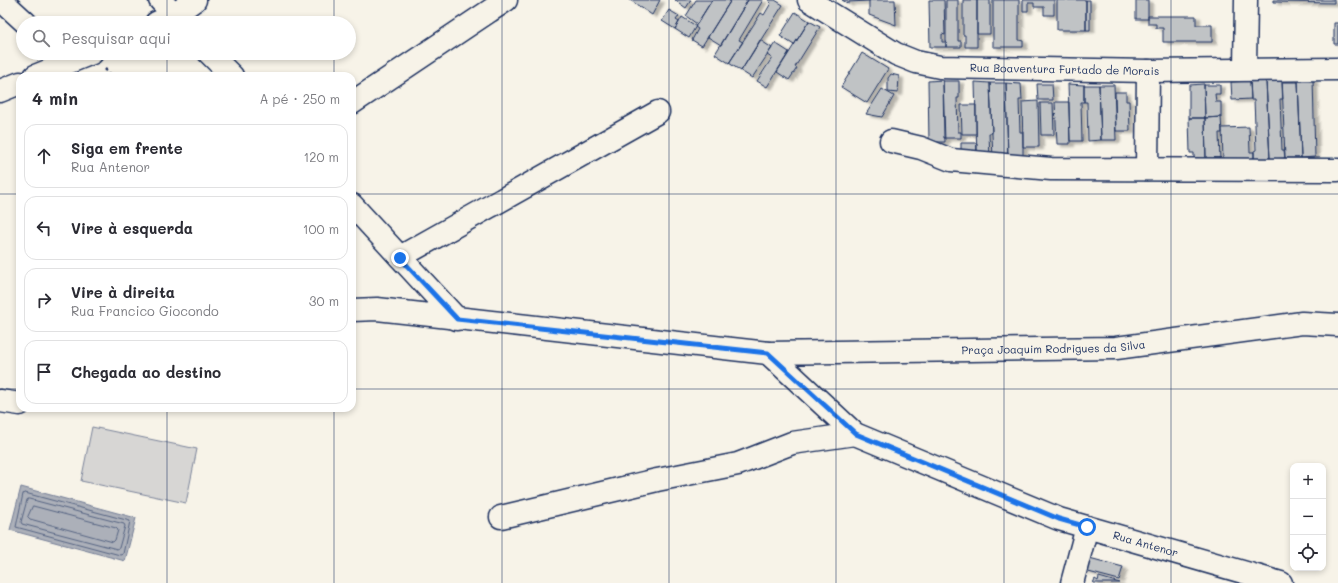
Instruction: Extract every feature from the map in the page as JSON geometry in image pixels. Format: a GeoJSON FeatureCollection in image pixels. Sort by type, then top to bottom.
{"type":"FeatureCollection","features":[{"type":"Feature","properties":{"kind":"street"},"geometry":{"type":"LineString","coordinates":[[1,0],[18,16]]}},
{"type":"Feature","properties":{"kind":"street"},"geometry":{"type":"LineString","coordinates":[[168,15],[195,0]]}},
{"type":"Feature","properties":{"kind":"street"},"geometry":{"type":"LineString","coordinates":[[356,100],[506,0]]}},
{"type":"Feature","properties":{"kind":"street","name":"Rua Boaventura Furtado de Morais"},"geometry":{"type":"LineString","coordinates":[[809,0],[896,54],[916,62],[940,67],[1148,71],[1245,68],[1338,69]]}},
{"type":"Feature","properties":{"kind":"street"},"geometry":{"type":"LineString","coordinates":[[1245,68],[1246,0]]}},
{"type":"Feature","properties":{"kind":"street"},"geometry":{"type":"LineString","coordinates":[[41,72],[59,60]]}},
{"type":"Feature","properties":{"kind":"street"},"geometry":{"type":"LineString","coordinates":[[216,60],[228,72]]}},
{"type":"Feature","properties":{"kind":"street"},"geometry":{"type":"LineString","coordinates":[[1147,169],[1148,71]]}},
{"type":"Feature","properties":{"kind":"street"},"geometry":{"type":"LineString","coordinates":[[0,91],[16,84]]}},
{"type":"Feature","properties":{"kind":"street"},"geometry":{"type":"LineString","coordinates":[[400,258],[658,112]]}},
{"type":"Feature","properties":{"kind":"street"},"geometry":{"type":"LineString","coordinates":[[891,140],[921,148],[951,160],[1051,169],[1338,170]]}},
{"type":"Feature","properties":{"kind":"street"},"geometry":{"type":"LineString","coordinates":[[356,209],[457,319]]}},
{"type":"Feature","properties":{"kind":"street","name":"Praça Joaquim Rodrigues da Silva"},"geometry":{"type":"LineString","coordinates":[[356,310],[377,309],[768,353],[1116,348],[1302,323],[1338,325]]}},
{"type":"Feature","properties":{"kind":"street","name":"Rua Antenor"},"geometry":{"type":"LineString","coordinates":[[768,353],[856,434],[1059,519],[1281,583]]}},
{"type":"Feature","properties":{"kind":"street"},"geometry":{"type":"LineString","coordinates":[[0,401],[16,403]]}},
{"type":"Feature","properties":{"kind":"street"},"geometry":{"type":"LineString","coordinates":[[501,517],[658,480],[738,464],[792,443],[856,434]]}},
{"type":"Feature","properties":{"kind":"street"},"geometry":{"type":"LineString","coordinates":[[1072,583],[1087,527]]}},
{"type":"Feature","properties":{"kind":"shaded area"},"geometry":{"type":"Polygon","coordinates":[[[92,427],[197,449],[186,503],[81,481],[92,427]]]}},
{"type":"Feature","properties":{"kind":"water"},"geometry":{"type":"Polygon","coordinates":[[[21,487],[136,518],[125,561],[10,530],[21,487]]]}},
{"type":"Feature","properties":{"kind":"building"},"geometry":{"type":"Polygon","coordinates":[[[630,0],[660,0],[652,15],[630,0]]]}},
{"type":"Feature","properties":{"kind":"building"},"geometry":{"type":"Polygon","coordinates":[[[675,0],[691,0],[686,8],[675,0]]]}},
{"type":"Feature","properties":{"kind":"building"},"geometry":{"type":"Polygon","coordinates":[[[696,0],[712,0],[697,24],[686,16],[696,0]]]}},
{"type":"Feature","properties":{"kind":"building"},"geometry":{"type":"Polygon","coordinates":[[[712,0],[731,0],[702,46],[692,40],[698,29],[695,27],[712,0]]]}},
{"type":"Feature","properties":{"kind":"building"},"geometry":{"type":"Polygon","coordinates":[[[731,0],[748,0],[721,45],[708,37],[731,0]]]}},
{"type":"Feature","properties":{"kind":"building"},"geometry":{"type":"Polygon","coordinates":[[[748,0],[763,0],[739,40],[743,42],[729,63],[715,54],[748,0]]]}},
{"type":"Feature","properties":{"kind":"building"},"geometry":{"type":"Polygon","coordinates":[[[769,0],[775,0],[783,5],[741,71],[729,63],[761,13],[764,15],[771,3],[769,0]]]}},
{"type":"Feature","properties":{"kind":"building"},"geometry":{"type":"Polygon","coordinates":[[[842,0],[869,1],[849,2],[849,4],[842,0]]]}},
{"type":"Feature","properties":{"kind":"building"},"geometry":{"type":"Polygon","coordinates":[[[895,0],[896,25],[869,15],[869,1],[895,0]]]}},
{"type":"Feature","properties":{"kind":"building"},"geometry":{"type":"Polygon","coordinates":[[[929,0],[944,0],[945,35],[942,34],[942,42],[946,42],[946,47],[930,47],[929,0]]]}},
{"type":"Feature","properties":{"kind":"building"},"geometry":{"type":"Polygon","coordinates":[[[946,0],[958,0],[958,41],[961,41],[961,47],[946,47],[946,0]]]}},
{"type":"Feature","properties":{"kind":"building"},"geometry":{"type":"Polygon","coordinates":[[[963,0],[977,0],[977,47],[965,47],[965,35],[963,35],[963,0]]]}},
{"type":"Feature","properties":{"kind":"building"},"geometry":{"type":"Polygon","coordinates":[[[977,0],[990,0],[990,34],[977,34],[977,0]]]}},
{"type":"Feature","properties":{"kind":"building"},"geometry":{"type":"Polygon","coordinates":[[[993,0],[1019,0],[1019,40],[1023,41],[1023,47],[993,47],[993,0]]]}},
{"type":"Feature","properties":{"kind":"building"},"geometry":{"type":"Polygon","coordinates":[[[1023,0],[1054,0],[1054,15],[1044,15],[1044,7],[1034,7],[1034,3],[1028,3],[1028,11],[1023,11],[1023,0]]]}},
{"type":"Feature","properties":{"kind":"building"},"geometry":{"type":"Polygon","coordinates":[[[1057,0],[1086,0],[1086,30],[1057,30],[1057,0]]]}},
{"type":"Feature","properties":{"kind":"building"},"geometry":{"type":"Polygon","coordinates":[[[1086,0],[1090,0],[1090,30],[1086,30],[1086,0]]]}},
{"type":"Feature","properties":{"kind":"building"},"geometry":{"type":"Polygon","coordinates":[[[1136,0],[1148,0],[1148,19],[1136,19],[1136,0]]]}},
{"type":"Feature","properties":{"kind":"building"},"geometry":{"type":"Polygon","coordinates":[[[1273,0],[1334,0],[1334,3],[1273,2],[1273,0]]]}},
{"type":"Feature","properties":{"kind":"building"},"geometry":{"type":"Polygon","coordinates":[[[669,10],[679,16],[676,20],[679,22],[675,29],[662,21],[669,10]]]}},
{"type":"Feature","properties":{"kind":"building"},"geometry":{"type":"Polygon","coordinates":[[[795,12],[809,21],[794,45],[780,36],[795,12]]]}},
{"type":"Feature","properties":{"kind":"building"},"geometry":{"type":"Polygon","coordinates":[[[1148,16],[1196,16],[1196,25],[1212,25],[1212,42],[1163,42],[1163,28],[1156,28],[1156,24],[1148,24],[1148,16]]]}},
{"type":"Feature","properties":{"kind":"building"},"geometry":{"type":"Polygon","coordinates":[[[682,17],[696,26],[689,38],[675,29],[682,17]]]}},
{"type":"Feature","properties":{"kind":"building"},"geometry":{"type":"Polygon","coordinates":[[[809,21],[820,27],[795,67],[797,68],[789,80],[777,72],[809,21]]]}},
{"type":"Feature","properties":{"kind":"building"},"geometry":{"type":"Polygon","coordinates":[[[1334,23],[1338,23],[1338,44],[1334,44],[1334,23]]]}},
{"type":"Feature","properties":{"kind":"building"},"geometry":{"type":"Polygon","coordinates":[[[760,40],[772,48],[752,78],[741,71],[760,40]]]}},
{"type":"Feature","properties":{"kind":"building"},"geometry":{"type":"Polygon","coordinates":[[[775,43],[789,52],[767,87],[757,81],[772,58],[767,55],[775,43]]]}},
{"type":"Feature","properties":{"kind":"building"},"geometry":{"type":"Polygon","coordinates":[[[862,53],[888,69],[867,103],[841,87],[862,53]]]}},
{"type":"Feature","properties":{"kind":"building"},"geometry":{"type":"Polygon","coordinates":[[[891,74],[899,76],[898,93],[888,92],[888,78],[891,74]]]}},
{"type":"Feature","properties":{"kind":"building"},"geometry":{"type":"Polygon","coordinates":[[[1298,79],[1313,79],[1315,157],[1301,158],[1298,79]]]}},
{"type":"Feature","properties":{"kind":"building"},"geometry":{"type":"Polygon","coordinates":[[[943,80],[945,142],[929,142],[928,81],[943,80]]]}},
{"type":"Feature","properties":{"kind":"building"},"geometry":{"type":"Polygon","coordinates":[[[1282,80],[1283,99],[1280,99],[1282,150],[1284,150],[1285,158],[1270,159],[1266,81],[1282,80]]]}},
{"type":"Feature","properties":{"kind":"building"},"geometry":{"type":"Polygon","coordinates":[[[943,81],[959,81],[959,98],[957,98],[958,132],[961,132],[961,138],[944,138],[943,81]]]}},
{"type":"Feature","properties":{"kind":"building"},"geometry":{"type":"Polygon","coordinates":[[[1250,81],[1266,81],[1270,159],[1254,159],[1254,151],[1256,150],[1254,100],[1251,100],[1250,81]]]}},
{"type":"Feature","properties":{"kind":"building"},"geometry":{"type":"Polygon","coordinates":[[[1250,81],[1251,99],[1232,100],[1231,82],[1250,81]]]}},
{"type":"Feature","properties":{"kind":"building"},"geometry":{"type":"Polygon","coordinates":[[[975,82],[990,83],[992,133],[989,133],[990,160],[977,159],[975,82]]]}},
{"type":"Feature","properties":{"kind":"building"},"geometry":{"type":"Polygon","coordinates":[[[1282,82],[1298,82],[1301,158],[1285,158],[1282,82]]]}},
{"type":"Feature","properties":{"kind":"building"},"geometry":{"type":"Polygon","coordinates":[[[990,83],[1006,83],[1008,160],[993,160],[990,83]]]}},
{"type":"Feature","properties":{"kind":"building"},"geometry":{"type":"Polygon","coordinates":[[[1006,83],[1021,84],[1022,100],[1019,100],[1020,132],[1023,132],[1023,160],[1008,160],[1006,83]]]}},
{"type":"Feature","properties":{"kind":"building"},"geometry":{"type":"Polygon","coordinates":[[[1037,84],[1052,84],[1053,100],[1038,100],[1037,84]]]}},
{"type":"Feature","properties":{"kind":"building"},"geometry":{"type":"Polygon","coordinates":[[[1068,84],[1084,85],[1084,102],[1081,102],[1082,141],[1070,141],[1068,84]]]}},
{"type":"Feature","properties":{"kind":"building"},"geometry":{"type":"Polygon","coordinates":[[[1204,84],[1205,118],[1189,118],[1189,85],[1204,84]]]}},
{"type":"Feature","properties":{"kind":"building"},"geometry":{"type":"Polygon","coordinates":[[[1084,85],[1099,85],[1101,140],[1088,141],[1087,102],[1084,102],[1084,85]]]}},
{"type":"Feature","properties":{"kind":"building"},"geometry":{"type":"Polygon","coordinates":[[[1099,85],[1114,85],[1116,140],[1101,140],[1099,85]]]}},
{"type":"Feature","properties":{"kind":"building"},"geometry":{"type":"Polygon","coordinates":[[[1204,85],[1220,85],[1220,94],[1215,94],[1216,102],[1221,102],[1221,117],[1205,118],[1204,85]]]}},
{"type":"Feature","properties":{"kind":"building"},"geometry":{"type":"Polygon","coordinates":[[[882,89],[894,96],[882,117],[866,114],[882,89]]]}},
{"type":"Feature","properties":{"kind":"building"},"geometry":{"type":"Polygon","coordinates":[[[1115,92],[1126,92],[1126,101],[1129,101],[1130,131],[1116,131],[1115,92]]]}},
{"type":"Feature","properties":{"kind":"building"},"geometry":{"type":"Polygon","coordinates":[[[1038,101],[1039,147],[1023,147],[1022,102],[1038,101]]]}},
{"type":"Feature","properties":{"kind":"building"},"geometry":{"type":"Polygon","coordinates":[[[1055,102],[1069,102],[1070,144],[1057,144],[1055,102]]]}},
{"type":"Feature","properties":{"kind":"building"},"geometry":{"type":"Polygon","coordinates":[[[1040,103],[1053,103],[1054,135],[1041,135],[1040,103]]]}},
{"type":"Feature","properties":{"kind":"building"},"geometry":{"type":"Polygon","coordinates":[[[961,105],[976,105],[976,134],[962,134],[961,105]]]}},
{"type":"Feature","properties":{"kind":"building"},"geometry":{"type":"Polygon","coordinates":[[[1221,117],[1222,133],[1219,133],[1220,160],[1206,160],[1205,118],[1221,117]]]}},
{"type":"Feature","properties":{"kind":"building"},"geometry":{"type":"Polygon","coordinates":[[[1189,118],[1205,118],[1206,160],[1194,161],[1194,153],[1190,153],[1189,118]]]}},
{"type":"Feature","properties":{"kind":"building"},"geometry":{"type":"Polygon","coordinates":[[[1249,127],[1250,152],[1254,152],[1254,159],[1223,160],[1222,128],[1249,127]]]}},
{"type":"Feature","properties":{"kind":"building"},"geometry":{"type":"Polygon","coordinates":[[[961,143],[977,143],[977,159],[961,153],[961,143]]]}},
{"type":"Feature","properties":{"kind":"building"},"geometry":{"type":"Polygon","coordinates":[[[1082,556],[1123,567],[1119,580],[1077,569],[1082,556]]]}},
{"type":"Feature","properties":{"kind":"building"},"geometry":{"type":"Polygon","coordinates":[[[1099,577],[1120,583],[1093,583],[1095,579],[1098,581],[1099,577]]]}},
{"type":"Feature","properties":{"kind":"route"},"geometry":{"type":"LineString","coordinates":[[400,258],[457,319],[768,353],[856,434],[1059,519],[1087,527]]}}]}
